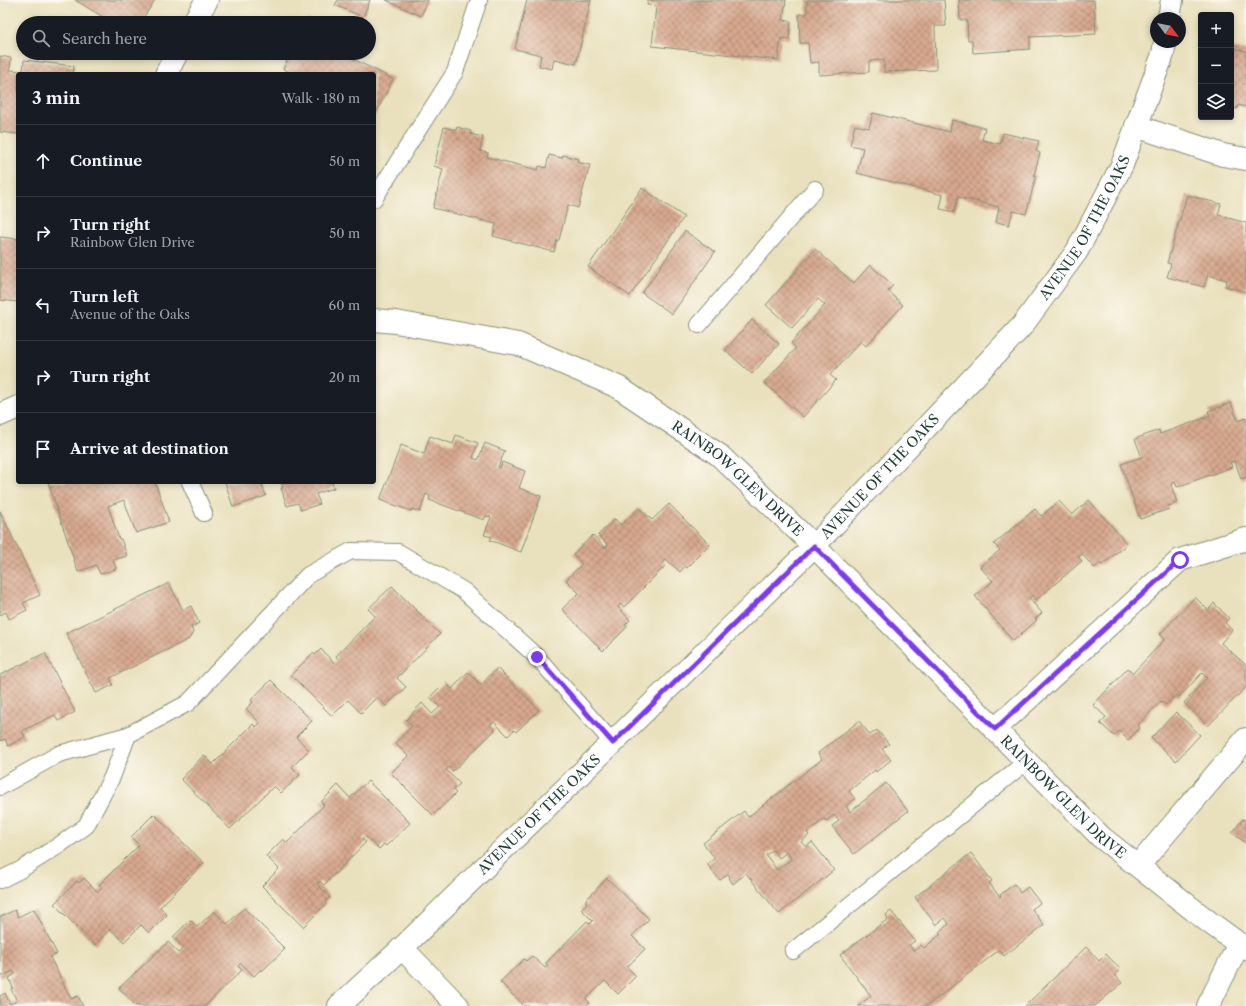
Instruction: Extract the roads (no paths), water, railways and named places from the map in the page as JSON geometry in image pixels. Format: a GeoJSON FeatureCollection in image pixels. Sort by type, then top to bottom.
{"type":"FeatureCollection","features":[{"type":"Feature","properties":{"kind":"street"},"geometry":{"type":"LineString","coordinates":[[197,16],[207,0]]}},
{"type":"Feature","properties":{"kind":"street"},"geometry":{"type":"LineString","coordinates":[[1170,12],[1172,0]]}},
{"type":"Feature","properties":{"kind":"street","name":"AVENUE OF THE OAKS"},"geometry":{"type":"LineString","coordinates":[[339,1006],[402,948],[814,546],[1022,326],[1077,251],[1122,165],[1164,48]]}},
{"type":"Feature","properties":{"kind":"street"},"geometry":{"type":"LineString","coordinates":[[167,72],[173,60]]}},
{"type":"Feature","properties":{"kind":"street"},"geometry":{"type":"LineString","coordinates":[[1136,126],[1223,155],[1246,159]]}},
{"type":"Feature","properties":{"kind":"street","name":"RAINBOW GLEN DRIVE"},"geometry":{"type":"LineString","coordinates":[[376,320],[396,322],[518,344],[618,387],[719,455],[814,546],[1101,837],[1242,947]]}},
{"type":"Feature","properties":{"kind":"street"},"geometry":{"type":"LineString","coordinates":[[0,415],[16,408]]}},
{"type":"Feature","properties":{"kind":"street"},"geometry":{"type":"LineString","coordinates":[[995,729],[1180,560],[1246,539]]}},
{"type":"Feature","properties":{"kind":"street"},"geometry":{"type":"LineString","coordinates":[[1138,866],[1246,739]]}},
{"type":"Feature","properties":{"kind":"street"},"geometry":{"type":"LineString","coordinates":[[1208,1006],[1242,947]]}},
{"type":"Feature","properties":{"kind":"street"},"geometry":{"type":"LineString","coordinates":[[402,948],[458,1006]]}},
{"type":"Feature","properties":{"kind":"lane"},"geometry":{"type":"LineString","coordinates":[[376,196],[455,72],[479,0]]}},
{"type":"Feature","properties":{"kind":"lane"},"geometry":{"type":"LineString","coordinates":[[698,325],[815,190]]}},
{"type":"Feature","properties":{"kind":"lane"},"geometry":{"type":"LineString","coordinates":[[191,484],[204,514]]}},
{"type":"Feature","properties":{"kind":"lane"},"geometry":{"type":"LineString","coordinates":[[0,787],[59,754],[128,735],[188,703],[308,575],[351,551],[398,552],[464,591],[537,657],[613,743]]}},
{"type":"Feature","properties":{"kind":"lane"},"geometry":{"type":"LineString","coordinates":[[0,880],[20,870],[86,826],[112,777],[128,735]]}},
{"type":"Feature","properties":{"kind":"lane"},"geometry":{"type":"LineString","coordinates":[[793,951],[1027,761]]}}]}
